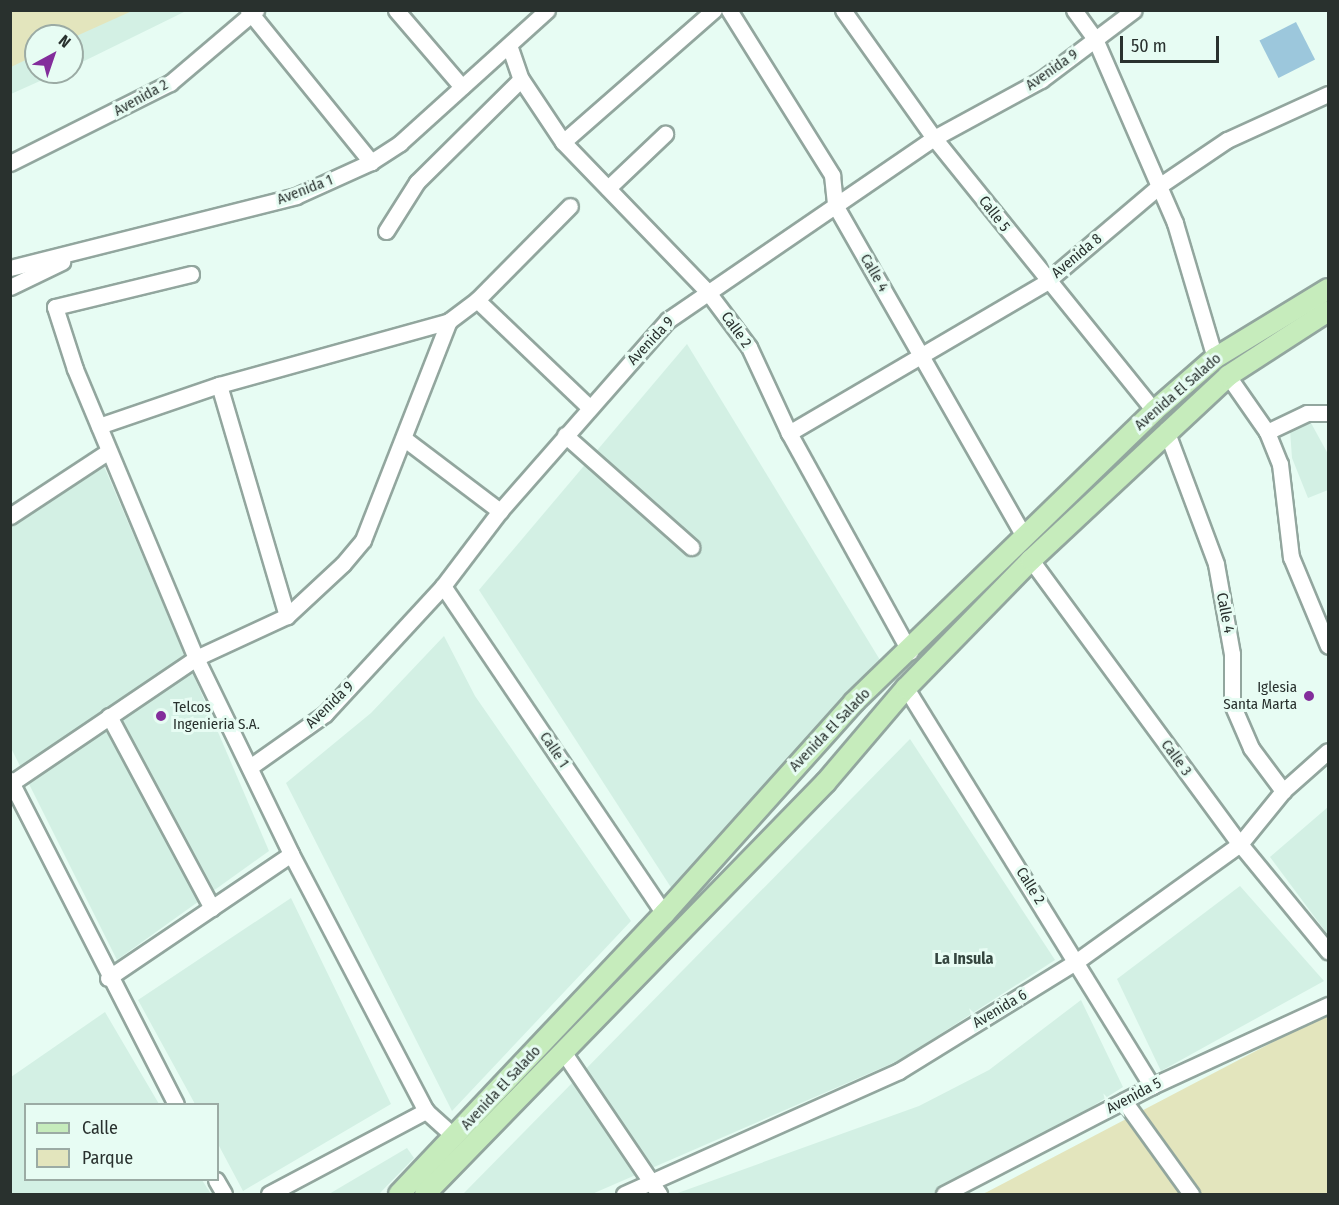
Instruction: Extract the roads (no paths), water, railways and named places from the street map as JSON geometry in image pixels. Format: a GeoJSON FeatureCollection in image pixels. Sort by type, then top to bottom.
{"type":"FeatureCollection","features":[{"type":"Feature","properties":{"kind":"main road","name":"Avenida El Salado"},"geometry":{"type":"LineString","coordinates":[[399,1194],[664,914],[820,736],[910,652],[1024,537],[1154,411],[1215,358],[1329,289]]}},
{"type":"Feature","properties":{"kind":"main road","name":"Avenida El Salado"},"geometry":{"type":"LineString","coordinates":[[424,1194],[837,770],[906,688],[1031,560],[1166,430],[1228,376],[1329,310]]}},
{"type":"Feature","properties":{"kind":"street"},"geometry":{"type":"LineString","coordinates":[[396,10],[462,87]]}},
{"type":"Feature","properties":{"kind":"street"},"geometry":{"type":"LineString","coordinates":[[563,142],[714,10]]}},
{"type":"Feature","properties":{"kind":"street","name":"Calle 4"},"geometry":{"type":"LineString","coordinates":[[729,10],[832,175],[835,205],[1024,537]]}},
{"type":"Feature","properties":{"kind":"street","name":"Calle 5"},"geometry":{"type":"LineString","coordinates":[[843,10],[934,138],[1046,282],[1154,411]]}},
{"type":"Feature","properties":{"kind":"street"},"geometry":{"type":"LineString","coordinates":[[1074,10],[1095,39],[1159,186],[1215,358]]}},
{"type":"Feature","properties":{"kind":"street","name":"Avenida 9"},"geometry":{"type":"LineString","coordinates":[[250,767],[325,714],[443,586],[500,511],[668,320],[707,291],[934,138],[1041,80],[1134,10]]}},
{"type":"Feature","properties":{"kind":"street"},"geometry":{"type":"LineString","coordinates":[[252,12],[371,162]]}},
{"type":"Feature","properties":{"kind":"street","name":"Avenida 2"},"geometry":{"type":"LineString","coordinates":[[10,163],[170,83],[252,12]]}},
{"type":"Feature","properties":{"kind":"street","name":"Avenida 1"},"geometry":{"type":"LineString","coordinates":[[10,268],[82,252],[297,196],[371,162],[400,143],[509,45],[541,12]]}},
{"type":"Feature","properties":{"kind":"street","name":"Calle 2"},"geometry":{"type":"LineString","coordinates":[[509,45],[521,79],[563,142],[707,291],[749,347],[789,433],[910,652]]}},
{"type":"Feature","properties":{"kind":"street"},"geometry":{"type":"LineString","coordinates":[[386,231],[417,182],[521,79]]}},
{"type":"Feature","properties":{"kind":"street","name":"Avenida 8"},"geometry":{"type":"LineString","coordinates":[[789,433],[920,353],[1046,282],[1159,186],[1227,140],[1329,94]]}},
{"type":"Feature","properties":{"kind":"street"},"geometry":{"type":"LineString","coordinates":[[608,188],[665,134]]}},
{"type":"Feature","properties":{"kind":"street"},"geometry":{"type":"LineString","coordinates":[[99,426],[219,385],[449,321],[477,300],[570,206]]}},
{"type":"Feature","properties":{"kind":"street"},"geometry":{"type":"LineString","coordinates":[[10,287],[82,252]]}},
{"type":"Feature","properties":{"kind":"street"},"geometry":{"type":"LineString","coordinates":[[191,274],[55,307],[109,451],[196,658],[291,854],[426,1111],[455,1137]]}},
{"type":"Feature","properties":{"kind":"street"},"geometry":{"type":"LineString","coordinates":[[477,300],[590,408]]}},
{"type":"Feature","properties":{"kind":"street"},"geometry":{"type":"LineString","coordinates":[[175,1103],[108,978],[11,782],[196,658],[287,616],[363,540],[406,440],[449,321]]}},
{"type":"Feature","properties":{"kind":"street"},"geometry":{"type":"LineString","coordinates":[[1228,376],[1266,432],[1280,464],[1291,557],[1329,646]]}},
{"type":"Feature","properties":{"kind":"street"},"geometry":{"type":"LineString","coordinates":[[219,385],[287,616]]}},
{"type":"Feature","properties":{"kind":"street"},"geometry":{"type":"LineString","coordinates":[[1266,432],[1307,413],[1329,413]]}},
{"type":"Feature","properties":{"kind":"street","name":"Calle 4"},"geometry":{"type":"LineString","coordinates":[[1166,430],[1216,564],[1232,654],[1232,704],[1251,748],[1283,792]]}},
{"type":"Feature","properties":{"kind":"street"},"geometry":{"type":"LineString","coordinates":[[565,435],[692,547]]}},
{"type":"Feature","properties":{"kind":"street"},"geometry":{"type":"LineString","coordinates":[[406,440],[500,511]]}},
{"type":"Feature","properties":{"kind":"street"},"geometry":{"type":"LineString","coordinates":[[10,516],[109,451]]}},
{"type":"Feature","properties":{"kind":"street","name":"Calle 3"},"geometry":{"type":"LineString","coordinates":[[1031,560],[1240,844],[1329,951]]}},
{"type":"Feature","properties":{"kind":"street","name":"Calle 1"},"geometry":{"type":"LineString","coordinates":[[443,586],[664,914]]}},
{"type":"Feature","properties":{"kind":"street","name":"Calle 2"},"geometry":{"type":"LineString","coordinates":[[906,688],[1077,961],[1152,1086]]}},
{"type":"Feature","properties":{"kind":"street"},"geometry":{"type":"LineString","coordinates":[[109,716],[212,909]]}},
{"type":"Feature","properties":{"kind":"street","name":"Avenida 6"},"geometry":{"type":"LineString","coordinates":[[624,1194],[656,1187],[898,1071],[1077,961],[1240,844],[1283,792],[1329,751]]}},
{"type":"Feature","properties":{"kind":"street"},"geometry":{"type":"LineString","coordinates":[[108,978],[291,854]]}},
{"type":"Feature","properties":{"kind":"street","name":"Avenida 5"},"geometry":{"type":"LineString","coordinates":[[944,1194],[1152,1086],[1329,1005]]}},
{"type":"Feature","properties":{"kind":"street"},"geometry":{"type":"LineString","coordinates":[[562,1050],[656,1187]]}},
{"type":"Feature","properties":{"kind":"street"},"geometry":{"type":"LineString","coordinates":[[1124,1101],[1191,1194]]}},
{"type":"Feature","properties":{"kind":"street"},"geometry":{"type":"LineString","coordinates":[[269,1194],[426,1111]]}},
{"type":"Feature","properties":{"kind":"water"},"geometry":{"type":"Polygon","coordinates":[[[1296,22],[1315,59],[1279,78],[1259,41],[1296,22]]]}},
{"type":"Feature","properties":{"kind":"place","name":"Iglesia Santa Marta"},"geometry":{"type":"Point","coordinates":[1309,696]}},
{"type":"Feature","properties":{"kind":"place","name":"Telcos Ingenieria S.A."},"geometry":{"type":"Point","coordinates":[161,716]}},
{"type":"Feature","properties":{"kind":"district","name":"La Insula"},"geometry":{"type":"Point","coordinates":[964,959]}}]}
